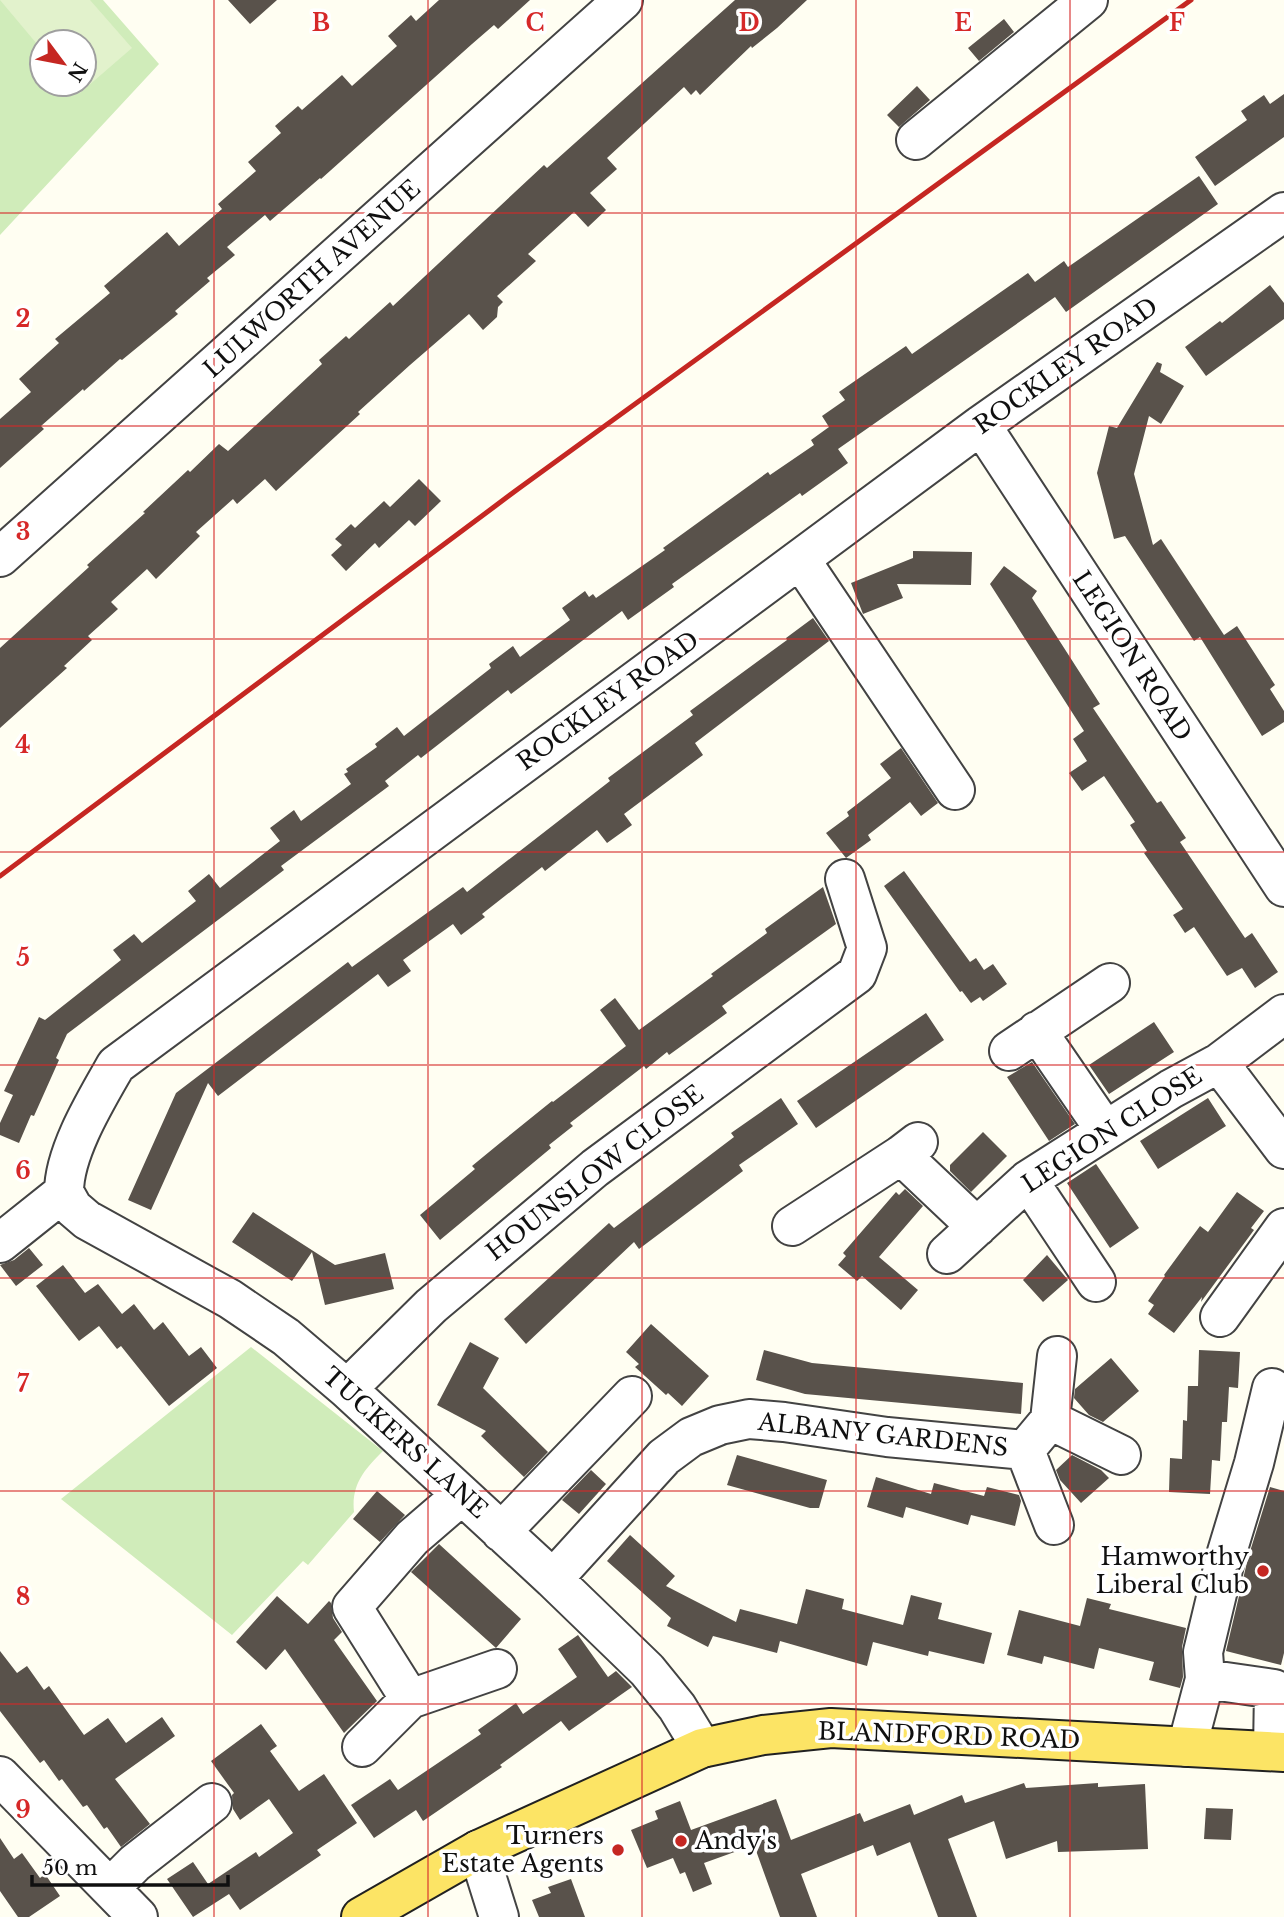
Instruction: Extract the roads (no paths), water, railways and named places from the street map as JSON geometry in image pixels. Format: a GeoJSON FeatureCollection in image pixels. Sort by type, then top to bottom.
{"type":"FeatureCollection","features":[{"type":"Feature","properties":{"kind":"main road","name":"BLANDFORD ROAD"},"geometry":{"type":"LineString","coordinates":[[362,1917],[478,1850],[702,1748],[763,1735],[831,1728],[1278,1752]]}},
{"type":"Feature","properties":{"kind":"street","name":"LULWORTH AVENUE"},"geometry":{"type":"LineString","coordinates":[[0,557],[623,0]]}},
{"type":"Feature","properties":{"kind":"street"},"geometry":{"type":"LineString","coordinates":[[916,140],[1087,0]]}},
{"type":"Feature","properties":{"kind":"street","name":"ROCKLEY ROAD"},"geometry":{"type":"LineString","coordinates":[[64,1192],[64,1174],[70,1157],[116,1065],[981,425],[1284,212]]}},
{"type":"Feature","properties":{"kind":"street","name":"LEGION ROAD"},"geometry":{"type":"LineString","coordinates":[[981,425],[1284,887]]}},
{"type":"Feature","properties":{"kind":"street"},"geometry":{"type":"LineString","coordinates":[[800,559],[955,790]]}},
{"type":"Feature","properties":{"kind":"street","name":"HOUNSLOW CLOSE"},"geometry":{"type":"LineString","coordinates":[[347,1389],[431,1306],[595,1168],[857,974],[867,948],[845,879]]}},
{"type":"Feature","properties":{"kind":"street"},"geometry":{"type":"LineString","coordinates":[[1105,1130],[1023,1041],[1110,982]]}},
{"type":"Feature","properties":{"kind":"street","name":"LEGION CLOSE"},"geometry":{"type":"LineString","coordinates":[[947,1254],[1028,1180],[1171,1089],[1219,1063],[1284,1014]]}},
{"type":"Feature","properties":{"kind":"street"},"geometry":{"type":"LineString","coordinates":[[1219,1063],[1284,1149]]}},
{"type":"Feature","properties":{"kind":"street"},"geometry":{"type":"LineString","coordinates":[[792,1226],[910,1149],[977,1227]]}},
{"type":"Feature","properties":{"kind":"street"},"geometry":{"type":"LineString","coordinates":[[1028,1180],[1096,1282]]}},
{"type":"Feature","properties":{"kind":"street"},"geometry":{"type":"LineString","coordinates":[[0,1243],[64,1192]]}},
{"type":"Feature","properties":{"kind":"street","name":"TUCKERS LANE"},"geometry":{"type":"LineString","coordinates":[[64,1192],[86,1220],[230,1299],[286,1337],[347,1389],[553,1579],[647,1670],[677,1707],[702,1748]]}},
{"type":"Feature","properties":{"kind":"street"},"geometry":{"type":"LineString","coordinates":[[1220,1317],[1284,1228]]}},
{"type":"Feature","properties":{"kind":"street"},"geometry":{"type":"LineString","coordinates":[[1054,1525],[1025,1450],[1050,1420],[1057,1356]]}},
{"type":"Feature","properties":{"kind":"street"},"geometry":{"type":"LineString","coordinates":[[1187,1747],[1205,1679],[1203,1652],[1272,1388]]}},
{"type":"Feature","properties":{"kind":"street"},"geometry":{"type":"LineString","coordinates":[[501,1532],[632,1396]]}},
{"type":"Feature","properties":{"kind":"street","name":"ALBANY GARDENS"},"geometry":{"type":"LineString","coordinates":[[553,1579],[664,1457],[691,1437],[720,1425],[750,1419],[887,1437],[1025,1450]]}},
{"type":"Feature","properties":{"kind":"street"},"geometry":{"type":"LineString","coordinates":[[1050,1420],[1121,1455]]}},
{"type":"Feature","properties":{"kind":"street"},"geometry":{"type":"LineString","coordinates":[[410,1699],[352,1607],[412,1538],[462,1495]]}},
{"type":"Feature","properties":{"kind":"street"},"geometry":{"type":"LineString","coordinates":[[362,1747],[410,1699],[497,1669]]}},
{"type":"Feature","properties":{"kind":"street"},"geometry":{"type":"LineString","coordinates":[[1205,1679],[1274,1689],[1278,1752]]}},
{"type":"Feature","properties":{"kind":"street"},"geometry":{"type":"LineString","coordinates":[[0,1776],[138,1917]]}},
{"type":"Feature","properties":{"kind":"street"},"geometry":{"type":"LineString","coordinates":[[110,1888],[135,1863],[212,1803]]}},
{"type":"Feature","properties":{"kind":"street"},"geometry":{"type":"LineString","coordinates":[[478,1850],[499,1917]]}},
{"type":"Feature","properties":{"kind":"railway"},"geometry":{"type":"LineString","coordinates":[[0,876],[518,489],[1191,0]]}},
{"type":"Feature","properties":{"kind":"place","name":"Hamworthy Liberal Club"},"geometry":{"type":"Point","coordinates":[1263,1571]}},
{"type":"Feature","properties":{"kind":"place","name":"Andy's"},"geometry":{"type":"Point","coordinates":[681,1841]}},
{"type":"Feature","properties":{"kind":"place","name":"Turners Estate Agents"},"geometry":{"type":"Point","coordinates":[618,1850]}}]}
